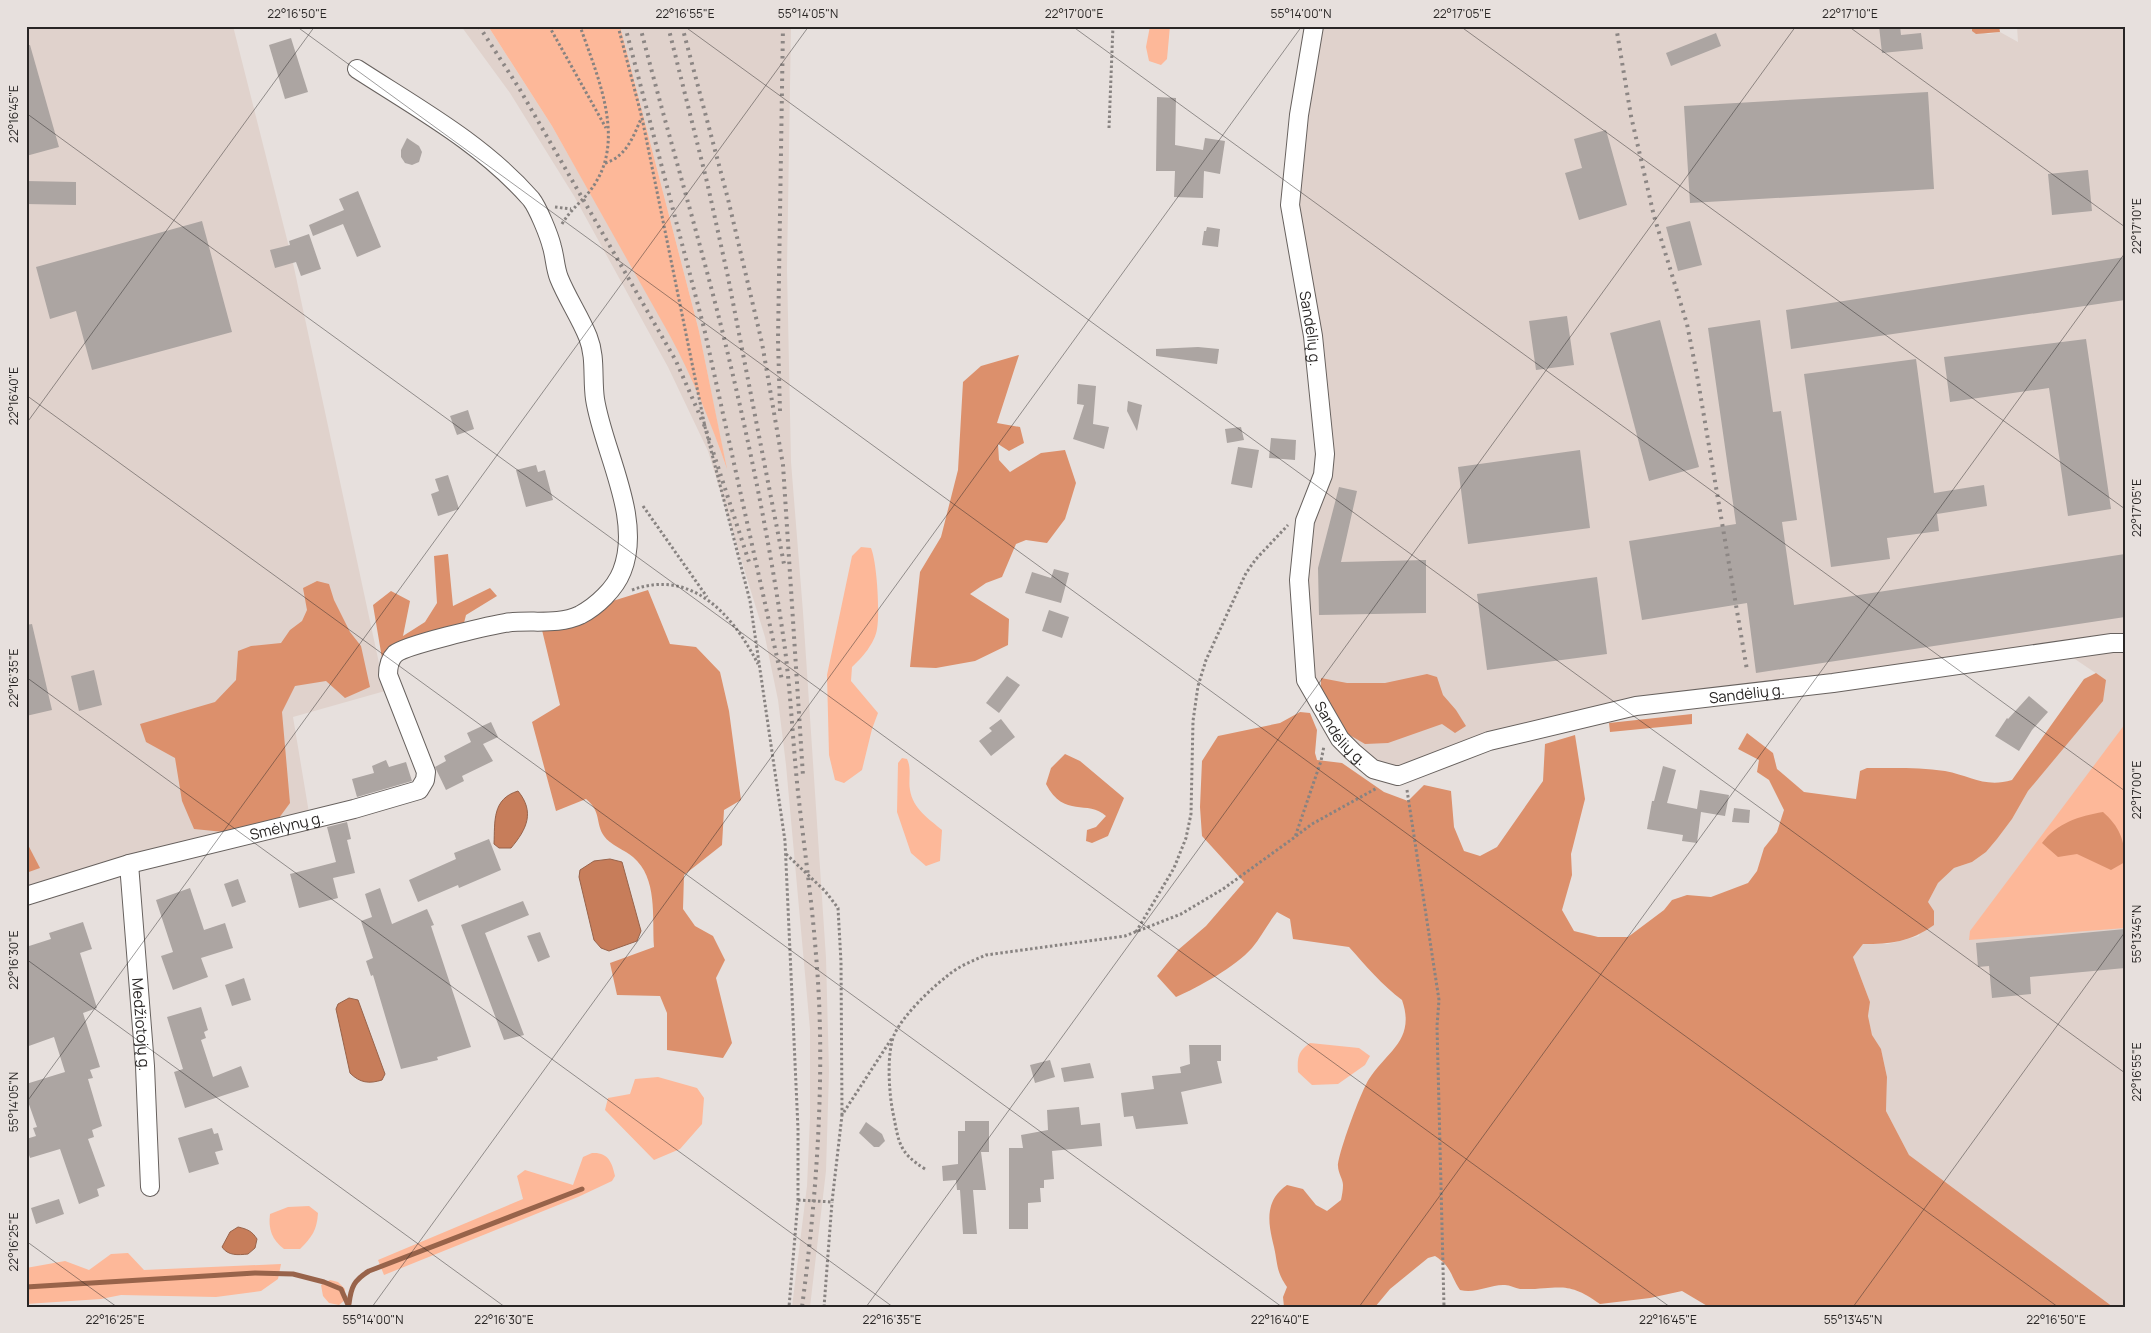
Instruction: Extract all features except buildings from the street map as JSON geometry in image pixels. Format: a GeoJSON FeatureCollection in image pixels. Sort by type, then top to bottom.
{"type":"FeatureCollection","features":[{"type":"Feature","properties":{"kind":"street","name":"Sandėlių g."},"geometry":{"type":"LineString","coordinates":[[1314,26],[1299,115],[1290,205],[1313,336],[1325,454],[1323,475],[1305,521],[1299,580],[1306,680],[1340,738],[1373,769],[1398,776],[1489,741],[1636,706],[1833,683],[2112,643],[2125,643]]}},
{"type":"Feature","properties":{"kind":"street","name":"Smėlynų g."},"geometry":{"type":"LineString","coordinates":[[26,896],[128,864],[354,810],[419,790],[425,780],[426,772],[388,675],[388,665],[395,654],[405,649],[506,623],[558,621],[579,615],[598,602],[612,588],[622,572],[627,555],[628,536],[624,502],[617,472],[604,436],[595,398],[593,359],[588,338],[560,279],[552,248],[532,201],[503,171],[467,141],[357,69]]}},
{"type":"Feature","properties":{"kind":"street","name":"Medžiotojų g."},"geometry":{"type":"LineString","coordinates":[[128,864],[145,1066],[150,1186]]}},
{"type":"Feature","properties":{"kind":"path"},"geometry":{"type":"LineString","coordinates":[[548,26],[607,131]]}},
{"type":"Feature","properties":{"kind":"path"},"geometry":{"type":"LineString","coordinates":[[571,209],[596,184],[605,163],[608,143],[604,96],[580,26]]}},
{"type":"Feature","properties":{"kind":"path"},"geometry":{"type":"LineString","coordinates":[[618,26],[642,118],[705,427],[750,601],[770,730],[786,854],[798,1128],[798,1200],[789,1307]]}},
{"type":"Feature","properties":{"kind":"path"},"geometry":{"type":"LineString","coordinates":[[1109,128],[1113,26]]}},
{"type":"Feature","properties":{"kind":"path"},"geometry":{"type":"LineString","coordinates":[[605,163],[613,160],[626,150],[642,118]]}},
{"type":"Feature","properties":{"kind":"path"},"geometry":{"type":"LineString","coordinates":[[641,502],[707,597],[746,641],[760,668]]}},
{"type":"Feature","properties":{"kind":"path"},"geometry":{"type":"LineString","coordinates":[[1136,933],[1174,868],[1186,838],[1191,814],[1193,721],[1198,686],[1206,660],[1246,573],[1256,559],[1289,524]]}},
{"type":"Feature","properties":{"kind":"path"},"geometry":{"type":"LineString","coordinates":[[623,593],[648,584],[678,585],[707,597]]}},
{"type":"Feature","properties":{"kind":"path"},"geometry":{"type":"LineString","coordinates":[[1295,837],[1321,761],[1329,720]]}},
{"type":"Feature","properties":{"kind":"path"},"geometry":{"type":"LineString","coordinates":[[842,1115],[894,1034],[918,1004],[946,976],[986,955],[1096,942],[1136,933],[1181,914],[1223,889],[1312,824],[1398,776],[1406,789],[1439,1000],[1438,1036],[1444,1307]]}},
{"type":"Feature","properties":{"kind":"path"},"geometry":{"type":"LineString","coordinates":[[786,854],[825,891],[838,908],[842,962],[842,1115],[832,1202],[824,1307]]}},
{"type":"Feature","properties":{"kind":"path"},"geometry":{"type":"LineString","coordinates":[[894,1034],[890,1052],[890,1098],[900,1146],[910,1159],[925,1169]]}},
{"type":"Feature","properties":{"kind":"path"},"geometry":{"type":"LineString","coordinates":[[798,1200],[832,1202]]}},
{"type":"Feature","properties":{"kind":"shaded area"},"geometry":{"type":"Polygon","coordinates":[[[26,26],[233,26],[293,263],[385,691],[293,717],[310,819],[26,896],[26,26]]]}},
{"type":"Feature","properties":{"kind":"shaded area"},"geometry":{"type":"Polygon","coordinates":[[[461,26],[488,26],[552,126],[688,368],[726,466],[699,331],[620,26],[791,26],[787,269],[791,462],[826,958],[829,1071],[826,1171],[810,1307],[792,1307],[807,1186],[810,1118],[810,1029],[786,765],[778,700],[765,637],[708,451],[668,367],[574,196],[510,93],[461,26]]]}},
{"type":"Feature","properties":{"kind":"shaded area"},"geometry":{"type":"Polygon","coordinates":[[[488,26],[620,26],[699,331],[727,469],[701,401],[669,334],[552,126],[488,26]]]}},
{"type":"Feature","properties":{"kind":"shaded area"},"geometry":{"type":"Polygon","coordinates":[[[1150,26],[1170,26],[1167,59],[1161,65],[1149,61],[1146,47],[1150,26]]]}},
{"type":"Feature","properties":{"kind":"shaded area"},"geometry":{"type":"Polygon","coordinates":[[[1314,26],[1972,26],[1972,31],[1989,34],[2000,32],[2018,42],[2017,26],[2125,26],[2125,1307],[2113,1307],[1909,1155],[1886,1111],[1887,1077],[1881,1049],[1872,1036],[1868,1016],[1870,1002],[1853,957],[1863,944],[1888,944],[1919,936],[1928,902],[1938,883],[1954,868],[1972,862],[1986,852],[1997,839],[2012,819],[2028,791],[2106,680],[2063,651],[1636,706],[1398,776],[1373,769],[1313,694],[1299,580],[1323,475],[1291,215],[1314,26]]]}},
{"type":"Feature","properties":{"kind":"shaded area"},"geometry":{"type":"Polygon","coordinates":[[[1972,26],[1999,26],[2000,32],[1976,34],[1972,31],[1972,26]]]}},
{"type":"Feature","properties":{"kind":"shaded area"},"geometry":{"type":"Polygon","coordinates":[[[1019,355],[997,423],[1020,427],[1024,443],[1009,451],[998,444],[999,460],[1010,472],[1041,453],[1065,450],[1076,483],[1065,519],[1047,543],[1026,540],[1016,544],[1002,577],[986,583],[970,594],[1009,619],[1008,645],[975,661],[936,668],[910,667],[920,572],[941,537],[958,470],[963,382],[981,366],[1019,355]]]}},
{"type":"Feature","properties":{"kind":"shaded area"},"geometry":{"type":"Polygon","coordinates":[[[861,547],[871,548],[873,555],[877,588],[878,622],[876,634],[871,645],[852,667],[851,681],[878,713],[862,770],[844,783],[835,780],[829,755],[827,675],[852,556],[861,547]]]}},
{"type":"Feature","properties":{"kind":"shaded area"},"geometry":{"type":"Polygon","coordinates":[[[448,554],[453,606],[490,588],[497,596],[466,615],[460,639],[402,659],[385,676],[373,605],[391,591],[410,601],[403,636],[425,622],[437,603],[434,556],[448,554]]]}},
{"type":"Feature","properties":{"kind":"shaded area"},"geometry":{"type":"Polygon","coordinates":[[[317,581],[329,584],[334,600],[350,632],[361,646],[370,687],[345,698],[326,681],[295,686],[282,712],[290,803],[279,818],[224,832],[194,829],[182,801],[175,758],[146,742],[140,724],[215,702],[236,680],[238,651],[251,646],[281,643],[290,630],[302,621],[307,610],[303,588],[317,581]]]}},
{"type":"Feature","properties":{"kind":"shaded area"},"geometry":{"type":"Polygon","coordinates":[[[648,590],[670,644],[696,647],[720,672],[729,711],[741,800],[724,810],[722,845],[684,875],[683,909],[695,926],[713,936],[725,960],[716,978],[732,1043],[723,1058],[667,1050],[667,1013],[660,996],[617,995],[610,963],[654,947],[652,899],[647,876],[633,857],[604,836],[594,808],[586,799],[556,811],[532,722],[560,705],[542,630],[576,621],[603,604],[648,590]]]}},
{"type":"Feature","properties":{"kind":"shaded area"},"geometry":{"type":"Polygon","coordinates":[[[2096,673],[2106,680],[2103,701],[2028,791],[2012,819],[1986,852],[1972,862],[1954,868],[1938,883],[1928,902],[1934,911],[1934,925],[1917,935],[1900,941],[1863,944],[1853,957],[1870,1002],[1868,1016],[1872,1035],[1881,1049],[1887,1077],[1886,1111],[1909,1155],[2113,1307],[1709,1307],[1682,1291],[1650,1298],[1600,1304],[1579,1291],[1562,1288],[1520,1289],[1509,1285],[1499,1285],[1472,1291],[1460,1290],[1448,1268],[1435,1256],[1428,1258],[1390,1289],[1375,1307],[1284,1307],[1283,1297],[1287,1287],[1279,1272],[1272,1238],[1269,1221],[1271,1205],[1274,1198],[1287,1185],[1303,1189],[1316,1205],[1327,1211],[1341,1200],[1343,1185],[1338,1166],[1346,1136],[1369,1079],[1398,1044],[1405,1025],[1405,1014],[1402,1000],[1381,982],[1349,947],[1293,939],[1290,919],[1277,912],[1245,955],[1227,969],[1195,988],[1176,997],[1157,976],[1178,950],[1206,926],[1244,882],[1202,836],[1200,807],[1202,761],[1218,736],[1280,723],[1300,712],[1310,713],[1317,730],[1315,753],[1317,760],[1342,763],[1384,792],[1408,801],[1424,785],[1451,791],[1454,827],[1464,851],[1480,856],[1497,847],[1543,781],[1545,744],[1575,735],[1585,799],[1571,854],[1572,875],[1562,910],[1574,931],[1598,937],[1628,937],[1664,910],[1672,900],[1687,895],[1711,897],[1748,883],[1757,871],[1764,848],[1777,832],[1784,810],[1769,780],[1757,772],[1759,760],[1738,749],[1747,733],[1773,753],[1777,769],[1804,792],[1856,799],[1860,771],[1867,768],[1945,771],[1986,782],[2002,782],[2012,780],[2084,679],[2096,673]]]}},
{"type":"Feature","properties":{"kind":"shaded area"},"geometry":{"type":"Polygon","coordinates":[[[1427,674],[1437,677],[1443,695],[1456,710],[1466,726],[1455,733],[1442,724],[1388,743],[1365,744],[1346,733],[1321,688],[1321,678],[1347,683],[1385,683],[1427,674]]]}},
{"type":"Feature","properties":{"kind":"shaded area"},"geometry":{"type":"Polygon","coordinates":[[[1692,714],[1692,724],[1610,732],[1609,723],[1692,714]]]}},
{"type":"Feature","properties":{"kind":"shaded area"},"geometry":{"type":"Polygon","coordinates":[[[2125,724],[2125,928],[1969,940],[1970,931],[2125,724]]]}},
{"type":"Feature","properties":{"kind":"shaded area"},"geometry":{"type":"Polygon","coordinates":[[[1065,754],[1080,761],[1124,798],[1108,836],[1092,843],[1086,841],[1087,830],[1096,827],[1106,816],[1099,811],[1068,805],[1060,801],[1053,795],[1046,784],[1051,768],[1065,754]]]}},
{"type":"Feature","properties":{"kind":"shaded area"},"geometry":{"type":"Polygon","coordinates":[[[902,758],[907,759],[910,771],[910,790],[914,803],[922,813],[942,830],[940,861],[926,866],[911,853],[897,812],[898,763],[902,758]]]}},
{"type":"Feature","properties":{"kind":"shaded area"},"geometry":{"type":"Polygon","coordinates":[[[518,791],[526,806],[527,820],[525,827],[511,848],[499,848],[494,844],[495,819],[499,805],[503,799],[518,791]]]}},
{"type":"Feature","properties":{"kind":"shaded area"},"geometry":{"type":"Polygon","coordinates":[[[2103,812],[2117,828],[2124,847],[2125,862],[2111,870],[2077,854],[2058,857],[2042,843],[2054,830],[2062,825],[2085,816],[2103,812]]]}},
{"type":"Feature","properties":{"kind":"shaded area"},"geometry":{"type":"Polygon","coordinates":[[[26,841],[40,868],[26,873],[26,841]]]}},
{"type":"Feature","properties":{"kind":"shaded area"},"geometry":{"type":"Polygon","coordinates":[[[610,859],[622,862],[641,931],[637,941],[609,951],[601,948],[594,940],[579,877],[580,870],[594,861],[610,859]]]}},
{"type":"Feature","properties":{"kind":"shaded area"},"geometry":{"type":"Polygon","coordinates":[[[349,998],[358,1000],[385,1074],[382,1080],[365,1082],[357,1079],[350,1073],[336,1009],[338,1004],[349,998]]]}},
{"type":"Feature","properties":{"kind":"shaded area"},"geometry":{"type":"Polygon","coordinates":[[[1310,1043],[1359,1048],[1370,1056],[1365,1065],[1338,1084],[1312,1085],[1298,1072],[1298,1059],[1301,1052],[1310,1043]]]}},
{"type":"Feature","properties":{"kind":"shaded area"},"geometry":{"type":"Polygon","coordinates":[[[658,1077],[697,1088],[704,1098],[702,1124],[680,1149],[654,1160],[605,1110],[608,1098],[630,1094],[635,1079],[658,1077]]]}},
{"type":"Feature","properties":{"kind":"shaded area"},"geometry":{"type":"Polygon","coordinates":[[[592,1153],[606,1156],[615,1176],[612,1181],[578,1197],[384,1275],[378,1260],[523,1199],[517,1176],[525,1170],[573,1185],[583,1157],[592,1153]]]}},
{"type":"Feature","properties":{"kind":"shaded area"},"geometry":{"type":"Polygon","coordinates":[[[309,1206],[318,1213],[313,1233],[300,1249],[284,1249],[276,1242],[272,1234],[270,1214],[288,1207],[309,1206]]]}},
{"type":"Feature","properties":{"kind":"shaded area"},"geometry":{"type":"Polygon","coordinates":[[[238,1227],[249,1231],[257,1239],[255,1248],[248,1254],[237,1255],[224,1250],[222,1247],[230,1232],[238,1227]]]}},
{"type":"Feature","properties":{"kind":"shaded area"},"geometry":{"type":"Polygon","coordinates":[[[128,1253],[144,1270],[281,1264],[278,1279],[261,1291],[216,1297],[121,1295],[101,1299],[26,1304],[26,1268],[65,1261],[89,1270],[111,1254],[128,1253]]]}},
{"type":"Feature","properties":{"kind":"shaded area"},"geometry":{"type":"Polygon","coordinates":[[[330,1280],[338,1282],[345,1289],[345,1300],[339,1305],[329,1303],[323,1296],[321,1285],[330,1280]]]}},
{"type":"Feature","properties":{"kind":"waterway"},"geometry":{"type":"LineString","coordinates":[[349,1304],[354,1284],[369,1271],[582,1189]]}},
{"type":"Feature","properties":{"kind":"waterway"},"geometry":{"type":"LineString","coordinates":[[26,1287],[255,1273],[293,1274],[324,1282],[341,1289],[349,1307]]}},
{"type":"Feature","properties":{"kind":"railway"},"geometry":{"type":"LineString","coordinates":[[479,26],[519,88],[676,361],[705,427],[749,562]]}},
{"type":"Feature","properties":{"kind":"railway"},"geometry":{"type":"LineString","coordinates":[[625,26],[704,328],[782,680]]}},
{"type":"Feature","properties":{"kind":"railway"},"geometry":{"type":"LineString","coordinates":[[640,26],[731,367],[761,508],[785,649],[819,998],[820,1086],[816,1176],[802,1307]]}},
{"type":"Feature","properties":{"kind":"railway"},"geometry":{"type":"LineString","coordinates":[[668,26],[707,182],[728,277],[784,564]]}},
{"type":"Feature","properties":{"kind":"railway"},"geometry":{"type":"LineString","coordinates":[[682,26],[728,199],[762,343],[783,465],[803,776]]}},
{"type":"Feature","properties":{"kind":"railway"},"geometry":{"type":"LineString","coordinates":[[780,411],[778,340],[783,26]]}},
{"type":"Feature","properties":{"kind":"railway"},"geometry":{"type":"LineString","coordinates":[[1616,26],[1631,116],[1654,216],[1687,324],[1747,670]]}}]}
